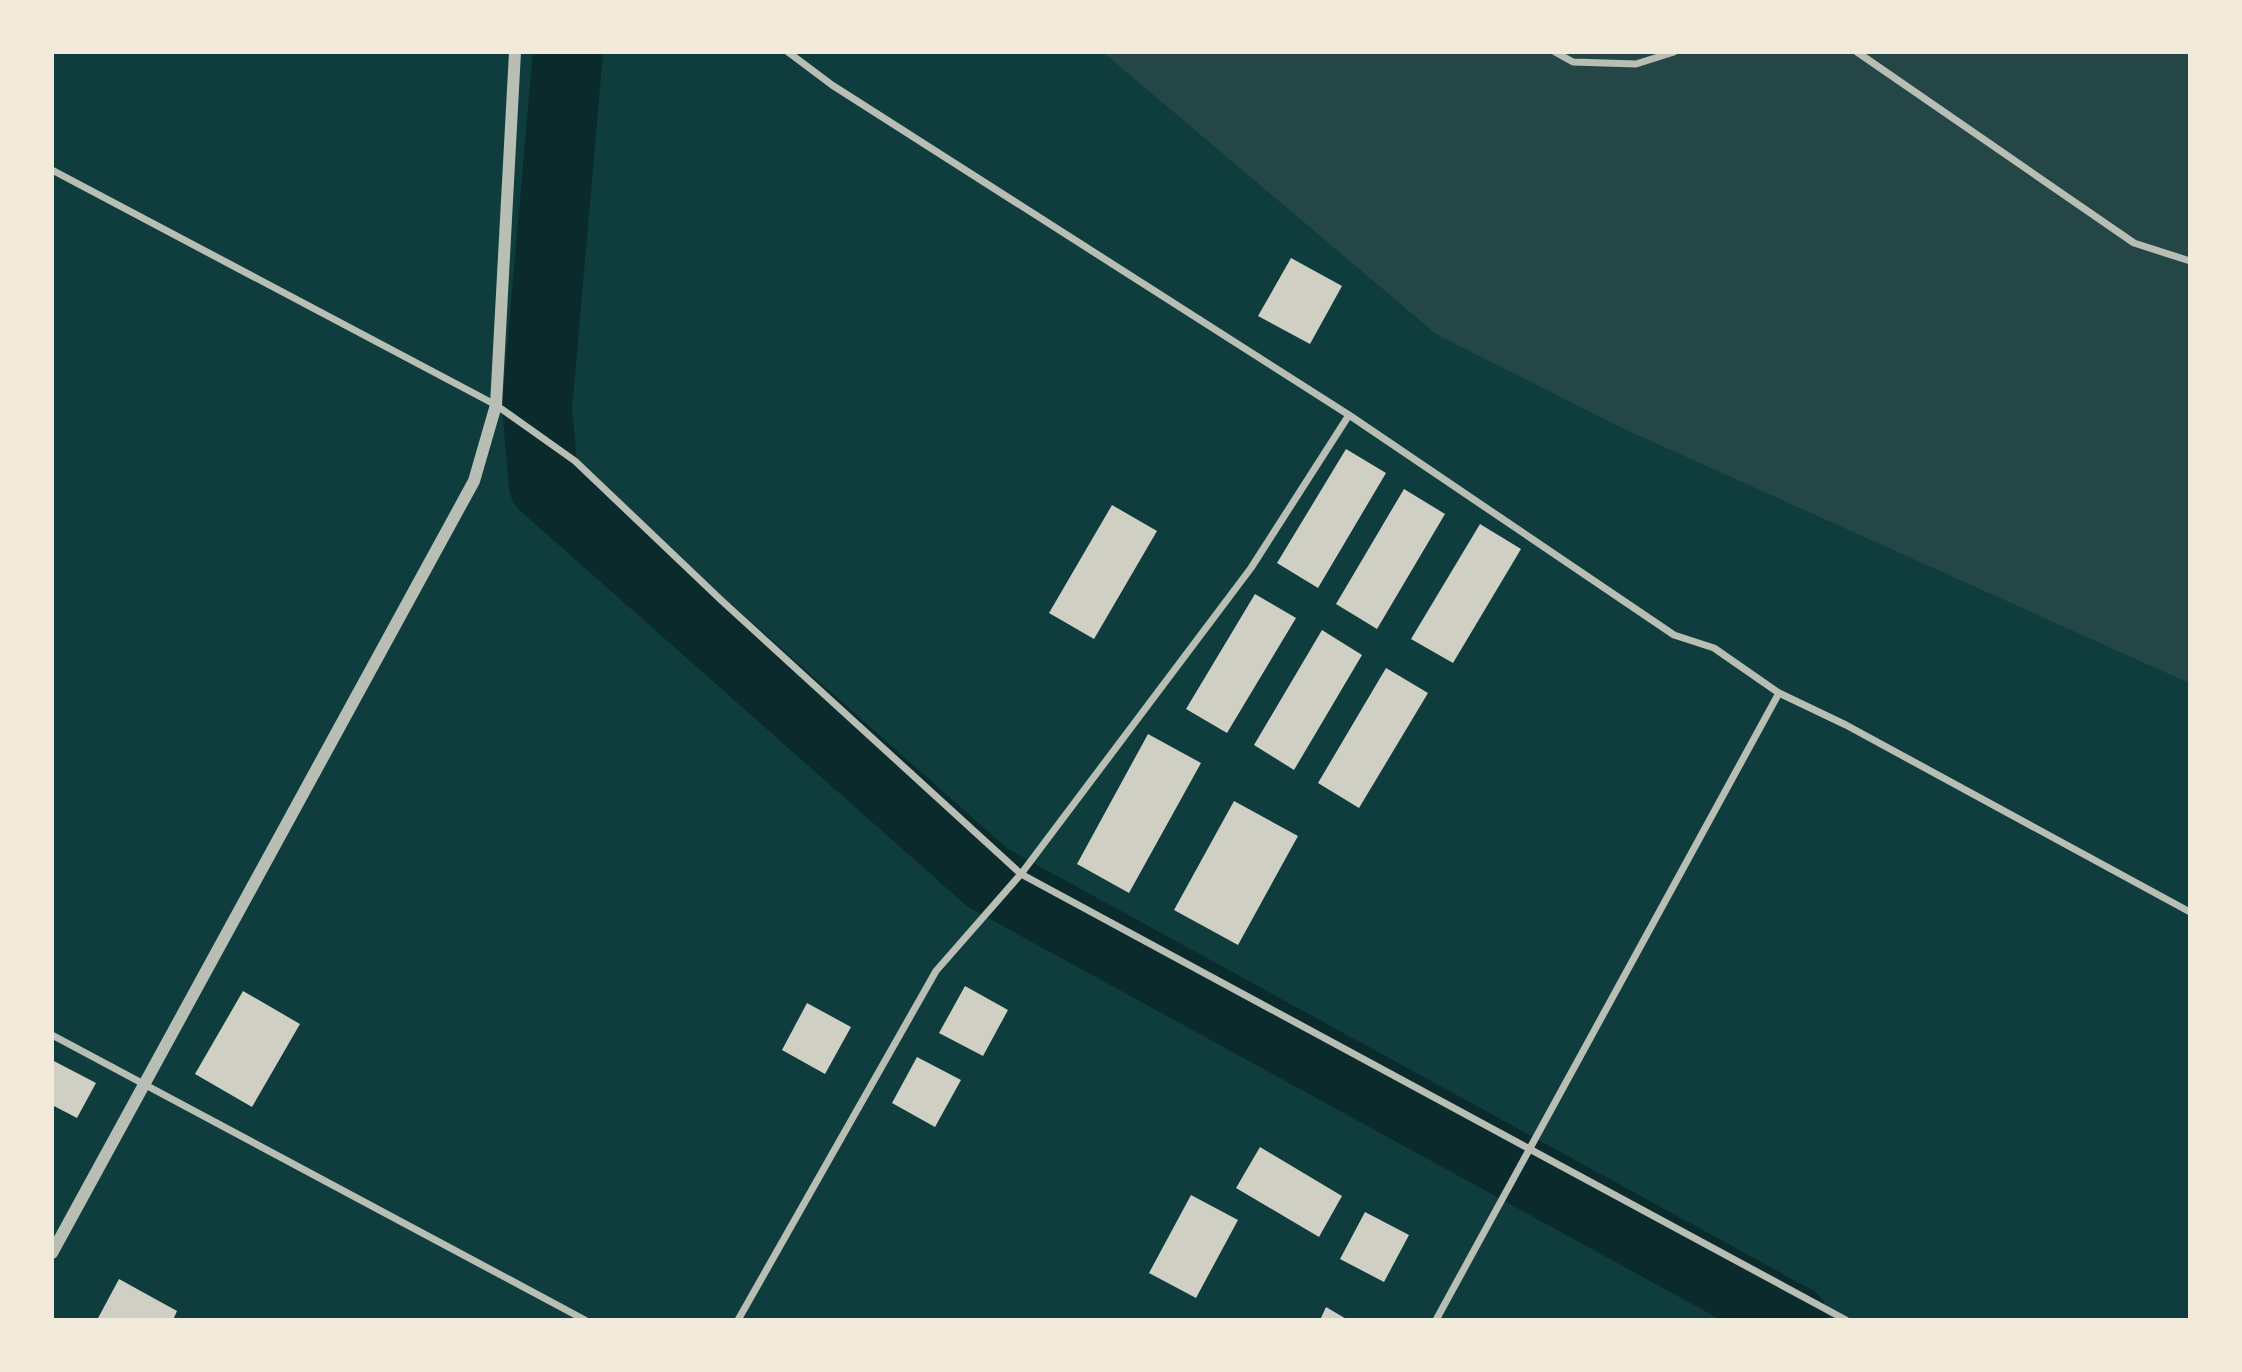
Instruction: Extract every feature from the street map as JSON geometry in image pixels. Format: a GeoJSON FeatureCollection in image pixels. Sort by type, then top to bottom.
{"type":"FeatureCollection","features":[{"type":"Feature","properties":{"kind":"street"},"geometry":{"type":"LineString","coordinates":[[52,1253],[474,481],[496,405],[514,52]]}},
{"type":"Feature","properties":{"kind":"street"},"geometry":{"type":"LineString","coordinates":[[788,52],[832,85],[1349,415],[1674,635],[1714,648],[1779,693],[1846,725],[2189,912]]}},
{"type":"Feature","properties":{"kind":"street"},"geometry":{"type":"LineString","coordinates":[[1555,52],[1573,62],[1636,64],[1674,52]]}},
{"type":"Feature","properties":{"kind":"street"},"geometry":{"type":"LineString","coordinates":[[1857,52],[2134,243],[2189,261]]}},
{"type":"Feature","properties":{"kind":"street"},"geometry":{"type":"LineString","coordinates":[[52,170],[496,405],[576,461],[721,600],[1021,874],[1846,1320]]}},
{"type":"Feature","properties":{"kind":"street"},"geometry":{"type":"LineString","coordinates":[[738,1320],[936,971],[1021,874],[1251,568],[1349,415]]}},
{"type":"Feature","properties":{"kind":"street"},"geometry":{"type":"LineString","coordinates":[[1436,1320],[1779,693]]}},
{"type":"Feature","properties":{"kind":"street"},"geometry":{"type":"LineString","coordinates":[[52,1035],[585,1320]]}},
{"type":"Feature","properties":{"kind":"shaded area"},"geometry":{"type":"Polygon","coordinates":[[[1104,53],[2189,53],[2189,683],[1622,428],[1436,334],[1104,53]]]}},
{"type":"Feature","properties":{"kind":"building"},"geometry":{"type":"Polygon","coordinates":[[[1291,258],[1342,286],[1310,344],[1258,316],[1291,258]]]}},
{"type":"Feature","properties":{"kind":"building"},"geometry":{"type":"Polygon","coordinates":[[[1346,449],[1386,473],[1318,588],[1277,563],[1346,449]]]}},
{"type":"Feature","properties":{"kind":"building"},"geometry":{"type":"Polygon","coordinates":[[[1404,489],[1445,514],[1377,629],[1336,604],[1404,489]]]}},
{"type":"Feature","properties":{"kind":"building"},"geometry":{"type":"Polygon","coordinates":[[[1112,505],[1157,531],[1094,639],[1049,613],[1112,505]]]}},
{"type":"Feature","properties":{"kind":"building"},"geometry":{"type":"Polygon","coordinates":[[[1480,524],[1521,549],[1453,663],[1411,639],[1480,524]]]}},
{"type":"Feature","properties":{"kind":"building"},"geometry":{"type":"Polygon","coordinates":[[[1255,594],[1296,618],[1227,733],[1186,709],[1255,594]]]}},
{"type":"Feature","properties":{"kind":"building"},"geometry":{"type":"Polygon","coordinates":[[[1322,630],[1362,655],[1294,770],[1254,745],[1322,630]]]}},
{"type":"Feature","properties":{"kind":"building"},"geometry":{"type":"Polygon","coordinates":[[[1386,668],[1428,693],[1359,808],[1318,783],[1386,668]]]}},
{"type":"Feature","properties":{"kind":"building"},"geometry":{"type":"Polygon","coordinates":[[[1148,734],[1201,763],[1129,893],[1077,864],[1148,734]]]}},
{"type":"Feature","properties":{"kind":"building"},"geometry":{"type":"Polygon","coordinates":[[[1234,801],[1298,836],[1238,945],[1174,910],[1234,801]]]}},
{"type":"Feature","properties":{"kind":"building"},"geometry":{"type":"Polygon","coordinates":[[[965,986],[1008,1010],[983,1056],[939,1033],[965,986]]]}},
{"type":"Feature","properties":{"kind":"building"},"geometry":{"type":"Polygon","coordinates":[[[243,991],[300,1024],[252,1107],[195,1074],[243,991]]]}},
{"type":"Feature","properties":{"kind":"building"},"geometry":{"type":"Polygon","coordinates":[[[807,1003],[851,1027],[825,1074],[782,1050],[807,1003]]]}},
{"type":"Feature","properties":{"kind":"building"},"geometry":{"type":"Polygon","coordinates":[[[917,1057],[961,1080],[935,1127],[892,1103],[917,1057]]]}},
{"type":"Feature","properties":{"kind":"building"},"geometry":{"type":"Polygon","coordinates":[[[52,1060],[96,1083],[77,1118],[52,1105],[52,1060]]]}},
{"type":"Feature","properties":{"kind":"building"},"geometry":{"type":"Polygon","coordinates":[[[1260,1147],[1342,1196],[1319,1237],[1236,1188],[1260,1147]]]}},
{"type":"Feature","properties":{"kind":"building"},"geometry":{"type":"Polygon","coordinates":[[[1191,1195],[1238,1220],[1196,1298],[1149,1273],[1191,1195]]]}},
{"type":"Feature","properties":{"kind":"building"},"geometry":{"type":"Polygon","coordinates":[[[1365,1212],[1409,1235],[1384,1282],[1340,1259],[1365,1212]]]}},
{"type":"Feature","properties":{"kind":"building"},"geometry":{"type":"Polygon","coordinates":[[[119,1279],[177,1311],[173,1320],[97,1320],[119,1279]]]}},
{"type":"Feature","properties":{"kind":"building"},"geometry":{"type":"Polygon","coordinates":[[[1326,1307],[1348,1320],[1320,1320],[1326,1307]]]}},
{"type":"Feature","properties":{"kind":"waterway"},"geometry":{"type":"LineString","coordinates":[[568,52],[537,408],[544,485],[988,878],[1794,1320]]}}]}
